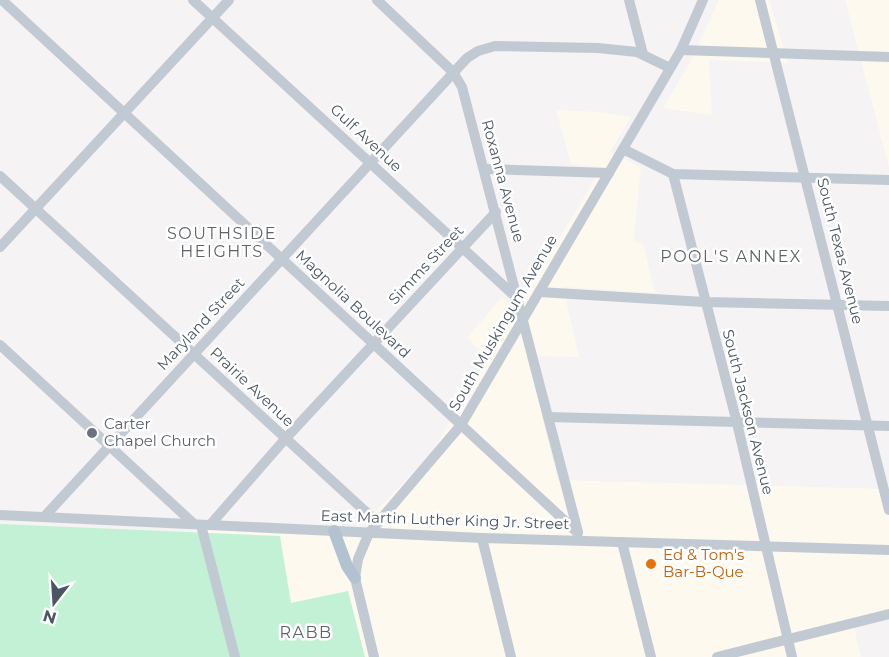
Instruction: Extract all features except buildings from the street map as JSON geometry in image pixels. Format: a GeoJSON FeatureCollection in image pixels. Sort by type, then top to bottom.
{"type":"FeatureCollection","features":[{"type":"Feature","properties":{"kind":"main road"},"geometry":{"type":"LineString","coordinates":[[334,531],[347,566],[356,578]]}},
{"type":"Feature","properties":{"kind":"street","name":"Gulf Avenue"},"geometry":{"type":"LineString","coordinates":[[193,0],[518,299]]}},
{"type":"Feature","properties":{"kind":"street"},"geometry":{"type":"LineString","coordinates":[[0,247],[229,0]]}},
{"type":"Feature","properties":{"kind":"street","name":"Roxanna Avenue"},"geometry":{"type":"LineString","coordinates":[[377,0],[453,72],[466,99],[579,537]]}},
{"type":"Feature","properties":{"kind":"street"},"geometry":{"type":"LineString","coordinates":[[629,0],[643,54]]}},
{"type":"Feature","properties":{"kind":"street","name":"South Muskingum Avenue"},"geometry":{"type":"LineString","coordinates":[[374,657],[356,578],[358,560],[369,532],[461,425],[681,50],[703,0]]}},
{"type":"Feature","properties":{"kind":"street","name":"South Texas Avenue"},"geometry":{"type":"LineString","coordinates":[[760,0],[889,510]]}},
{"type":"Feature","properties":{"kind":"street","name":"Magnolia Boulevard"},"geometry":{"type":"LineString","coordinates":[[5,4],[374,344],[579,537]]}},
{"type":"Feature","properties":{"kind":"street","name":"Maryland Street"},"geometry":{"type":"LineString","coordinates":[[44,517],[453,72],[478,51],[495,46],[598,48],[643,54],[670,68]]}},
{"type":"Feature","properties":{"kind":"street"},"geometry":{"type":"LineString","coordinates":[[681,50],[889,57]]}},
{"type":"Feature","properties":{"kind":"street"},"geometry":{"type":"LineString","coordinates":[[623,149],[673,174],[889,180]]}},
{"type":"Feature","properties":{"kind":"street"},"geometry":{"type":"LineString","coordinates":[[484,169],[609,173]]}},
{"type":"Feature","properties":{"kind":"street","name":"South Jackson Avenue"},"geometry":{"type":"LineString","coordinates":[[673,174],[704,302],[737,423],[792,657]]}},
{"type":"Feature","properties":{"kind":"street","name":"Prairie Avenue"},"geometry":{"type":"LineString","coordinates":[[0,176],[378,523]]}},
{"type":"Feature","properties":{"kind":"street","name":"Simms Street"},"geometry":{"type":"LineString","coordinates":[[202,525],[496,212]]}},
{"type":"Feature","properties":{"kind":"street"},"geometry":{"type":"LineString","coordinates":[[539,292],[704,302],[889,306]]}},
{"type":"Feature","properties":{"kind":"street"},"geometry":{"type":"LineString","coordinates":[[0,345],[109,446],[202,525],[235,657]]}},
{"type":"Feature","properties":{"kind":"street"},"geometry":{"type":"LineString","coordinates":[[548,417],[889,426]]}},
{"type":"Feature","properties":{"kind":"street","name":"East Martin Luther King Jr. Street"},"geometry":{"type":"LineString","coordinates":[[0,515],[482,538],[579,537],[622,542],[889,550]]}},
{"type":"Feature","properties":{"kind":"street"},"geometry":{"type":"LineString","coordinates":[[482,538],[511,657]]}},
{"type":"Feature","properties":{"kind":"street"},"geometry":{"type":"LineString","coordinates":[[622,542],[651,657]]}},
{"type":"Feature","properties":{"kind":"street"},"geometry":{"type":"LineString","coordinates":[[717,657],[889,614]]}},
{"type":"Feature","properties":{"kind":"shaded area"},"geometry":{"type":"Polygon","coordinates":[[[719,0],[769,0],[788,63],[709,60],[712,115],[663,108],[691,61],[719,0]]]}},
{"type":"Feature","properties":{"kind":"shaded area"},"geometry":{"type":"Polygon","coordinates":[[[845,0],[889,0],[889,168],[845,0]]]}},
{"type":"Feature","properties":{"kind":"shaded area"},"geometry":{"type":"Polygon","coordinates":[[[556,110],[600,112],[631,117],[610,152],[641,167],[634,238],[635,242],[643,243],[655,293],[563,287],[579,357],[527,356],[558,480],[889,489],[889,613],[853,623],[861,657],[235,657],[201,525],[377,539],[375,512],[431,454],[487,358],[467,338],[502,297],[516,310],[602,167],[571,164],[556,110]]]}},
{"type":"Feature","properties":{"kind":"green space"},"geometry":{"type":"Polygon","coordinates":[[[0,524],[280,536],[291,603],[348,591],[365,657],[0,657],[0,524]]]}},
{"type":"Feature","properties":{"kind":"place","name":"Carter Chapel Church"},"geometry":{"type":"Point","coordinates":[92,433]}},
{"type":"Feature","properties":{"kind":"place","name":"Ed & Tom's Bar-B-Que"},"geometry":{"type":"Point","coordinates":[651,564]}},
{"type":"Feature","properties":{"kind":"district","name":"SOUTHSIDE HEIGHTS"},"geometry":{"type":"Point","coordinates":[222,242]}},
{"type":"Feature","properties":{"kind":"district","name":"POOL'S ANNEX"},"geometry":{"type":"Point","coordinates":[731,256]}},
{"type":"Feature","properties":{"kind":"district","name":"RABB"},"geometry":{"type":"Point","coordinates":[306,632]}}]}
